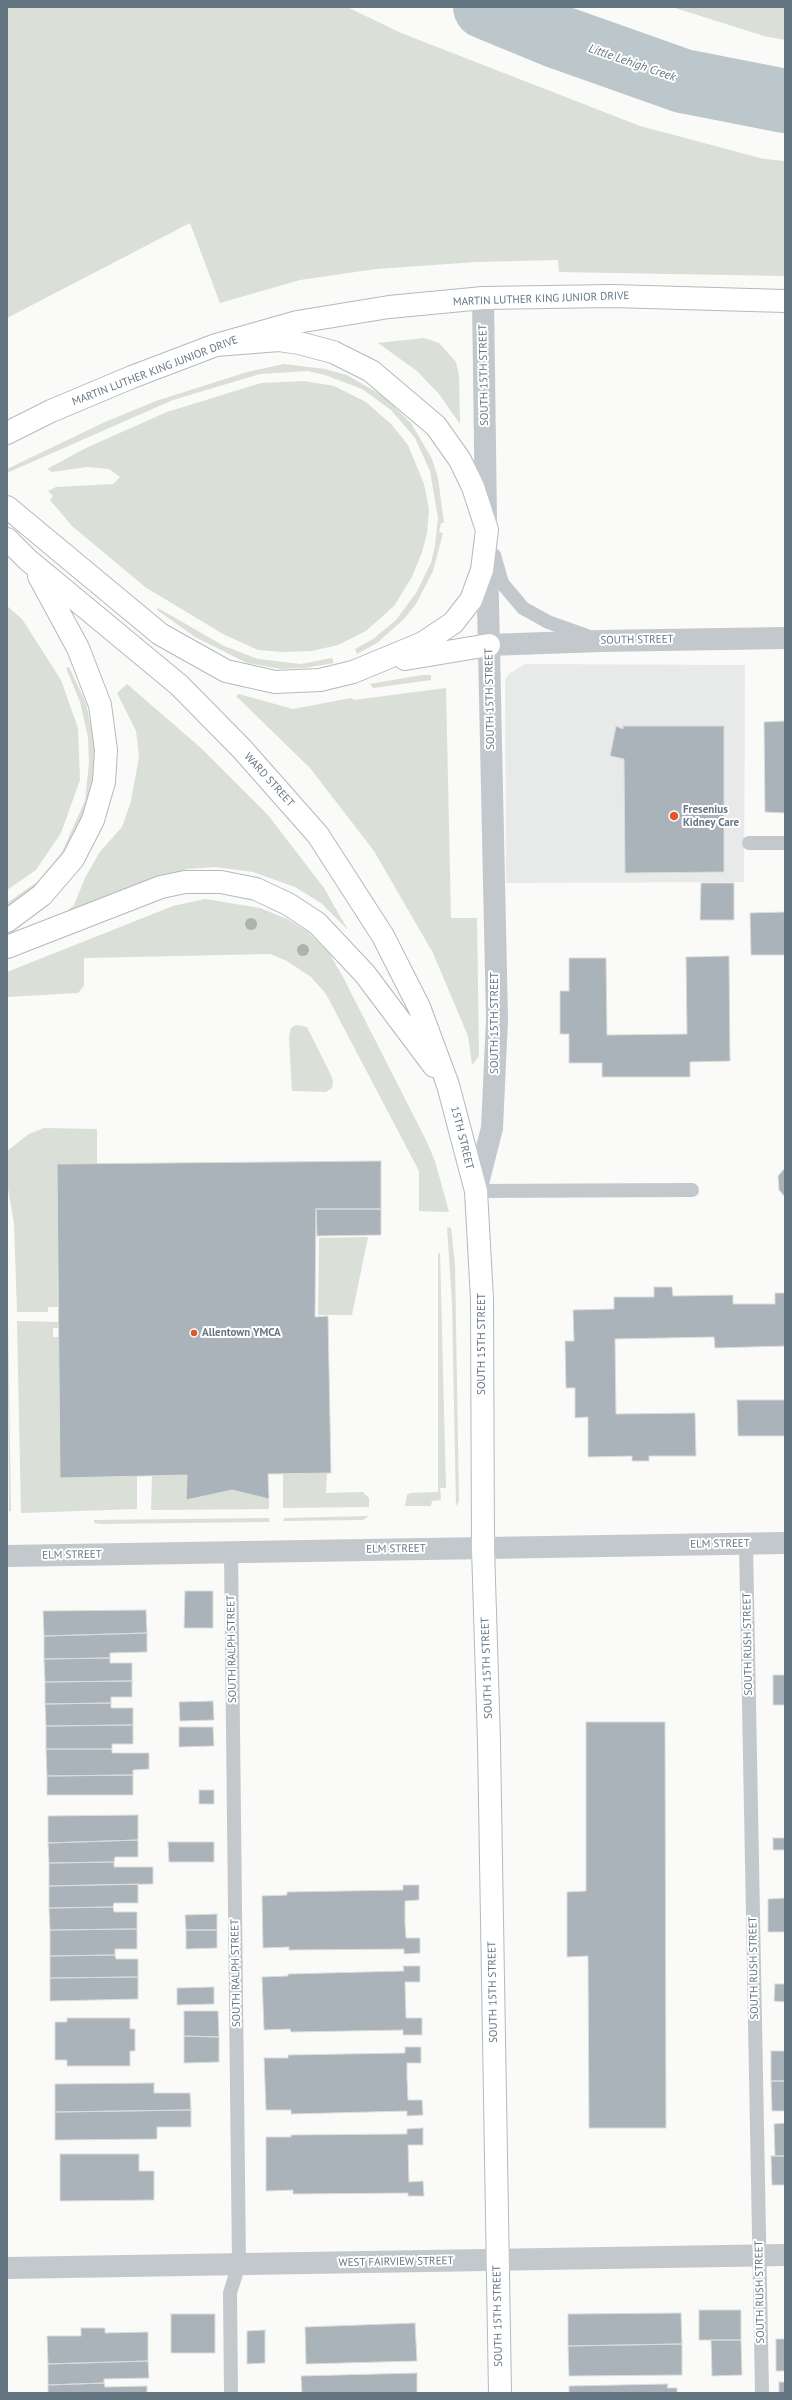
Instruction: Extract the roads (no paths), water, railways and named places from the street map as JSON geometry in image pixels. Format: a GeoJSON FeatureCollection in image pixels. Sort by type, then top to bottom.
{"type":"FeatureCollection","features":[{"type":"Feature","properties":{"kind":"main road","name":"MARTIN LUTHER KING JUNIOR DRIVE"},"geometry":{"type":"LineString","coordinates":[[7,433],[51,411],[216,345],[297,322],[389,307],[483,298],[612,296],[785,301]]}},
{"type":"Feature","properties":{"kind":"main road"},"geometry":{"type":"LineString","coordinates":[[7,507],[160,634],[226,671],[275,682],[320,680],[373,664],[424,643],[453,623],[471,600],[482,570],[487,530],[473,487],[460,460],[436,426],[371,371],[333,352],[299,343],[279,340],[216,345]]}},
{"type":"Feature","properties":{"kind":"main road","name":"WARD STREET"},"geometry":{"type":"LineString","coordinates":[[7,540],[28,560],[179,685],[242,749],[318,835],[384,936],[419,1007],[448,1085]]}},
{"type":"Feature","properties":{"kind":"main road"},"geometry":{"type":"LineString","coordinates":[[7,921],[42,895],[73,859],[93,820],[104,782],[106,750],[100,705],[78,648],[46,586],[28,560]]}},
{"type":"Feature","properties":{"kind":"main road"},"geometry":{"type":"LineString","coordinates":[[373,664],[489,646]]}},
{"type":"Feature","properties":{"kind":"main road"},"geometry":{"type":"LineString","coordinates":[[7,947],[162,887],[185,882],[220,882],[256,889],[288,904],[316,923],[365,974],[448,1085]]}},
{"type":"Feature","properties":{"kind":"main road","name":"15TH STREET"},"geometry":{"type":"LineString","coordinates":[[448,1085],[476,1191]]}},
{"type":"Feature","properties":{"kind":"main road","name":"SOUTH 15TH STREET"},"geometry":{"type":"LineString","coordinates":[[476,1191],[482,1299],[483,1548],[489,1742],[500,2393]]}},
{"type":"Feature","properties":{"kind":"street","name":"SOUTH 15TH STREET"},"geometry":{"type":"LineString","coordinates":[[476,1191],[492,1128],[497,1020],[493,911],[483,298]]}},
{"type":"Feature","properties":{"kind":"street","name":"SOUTH STREET"},"geometry":{"type":"LineString","coordinates":[[489,646],[600,641],[785,638]]}},
{"type":"Feature","properties":{"kind":"street","name":"ELM STREET"},"geometry":{"type":"LineString","coordinates":[[7,1556],[785,1543]]}},
{"type":"Feature","properties":{"kind":"street","name":"WEST FAIRVIEW STREET"},"geometry":{"type":"LineString","coordinates":[[7,2268],[785,2255]]}},
{"type":"Feature","properties":{"kind":"lane"},"geometry":{"type":"LineString","coordinates":[[487,530],[502,583],[523,608],[548,622],[600,641]]}},
{"type":"Feature","properties":{"kind":"lane"},"geometry":{"type":"LineString","coordinates":[[749,843],[785,843]]}},
{"type":"Feature","properties":{"kind":"lane"},"geometry":{"type":"LineString","coordinates":[[476,1191],[692,1190]]}},
{"type":"Feature","properties":{"kind":"lane","name":"SOUTH RUSH STREET"},"geometry":{"type":"LineString","coordinates":[[746,1544],[762,2393]]}},
{"type":"Feature","properties":{"kind":"lane","name":"SOUTH RALPH STREET"},"geometry":{"type":"LineString","coordinates":[[231,1552],[239,2264],[230,2293],[231,2393]]}},
{"type":"Feature","properties":{"kind":"waterway","name":"Little Lehigh Creek"},"geometry":{"type":"LineString","coordinates":[[485,7],[553,35],[683,81],[785,101]]}},
{"type":"Feature","properties":{"kind":"place","name":"Fresenius Kidney Care"},"geometry":{"type":"Point","coordinates":[674,816]}},
{"type":"Feature","properties":{"kind":"place","name":"Allentown YMCA"},"geometry":{"type":"Point","coordinates":[194,1333]}}]}
